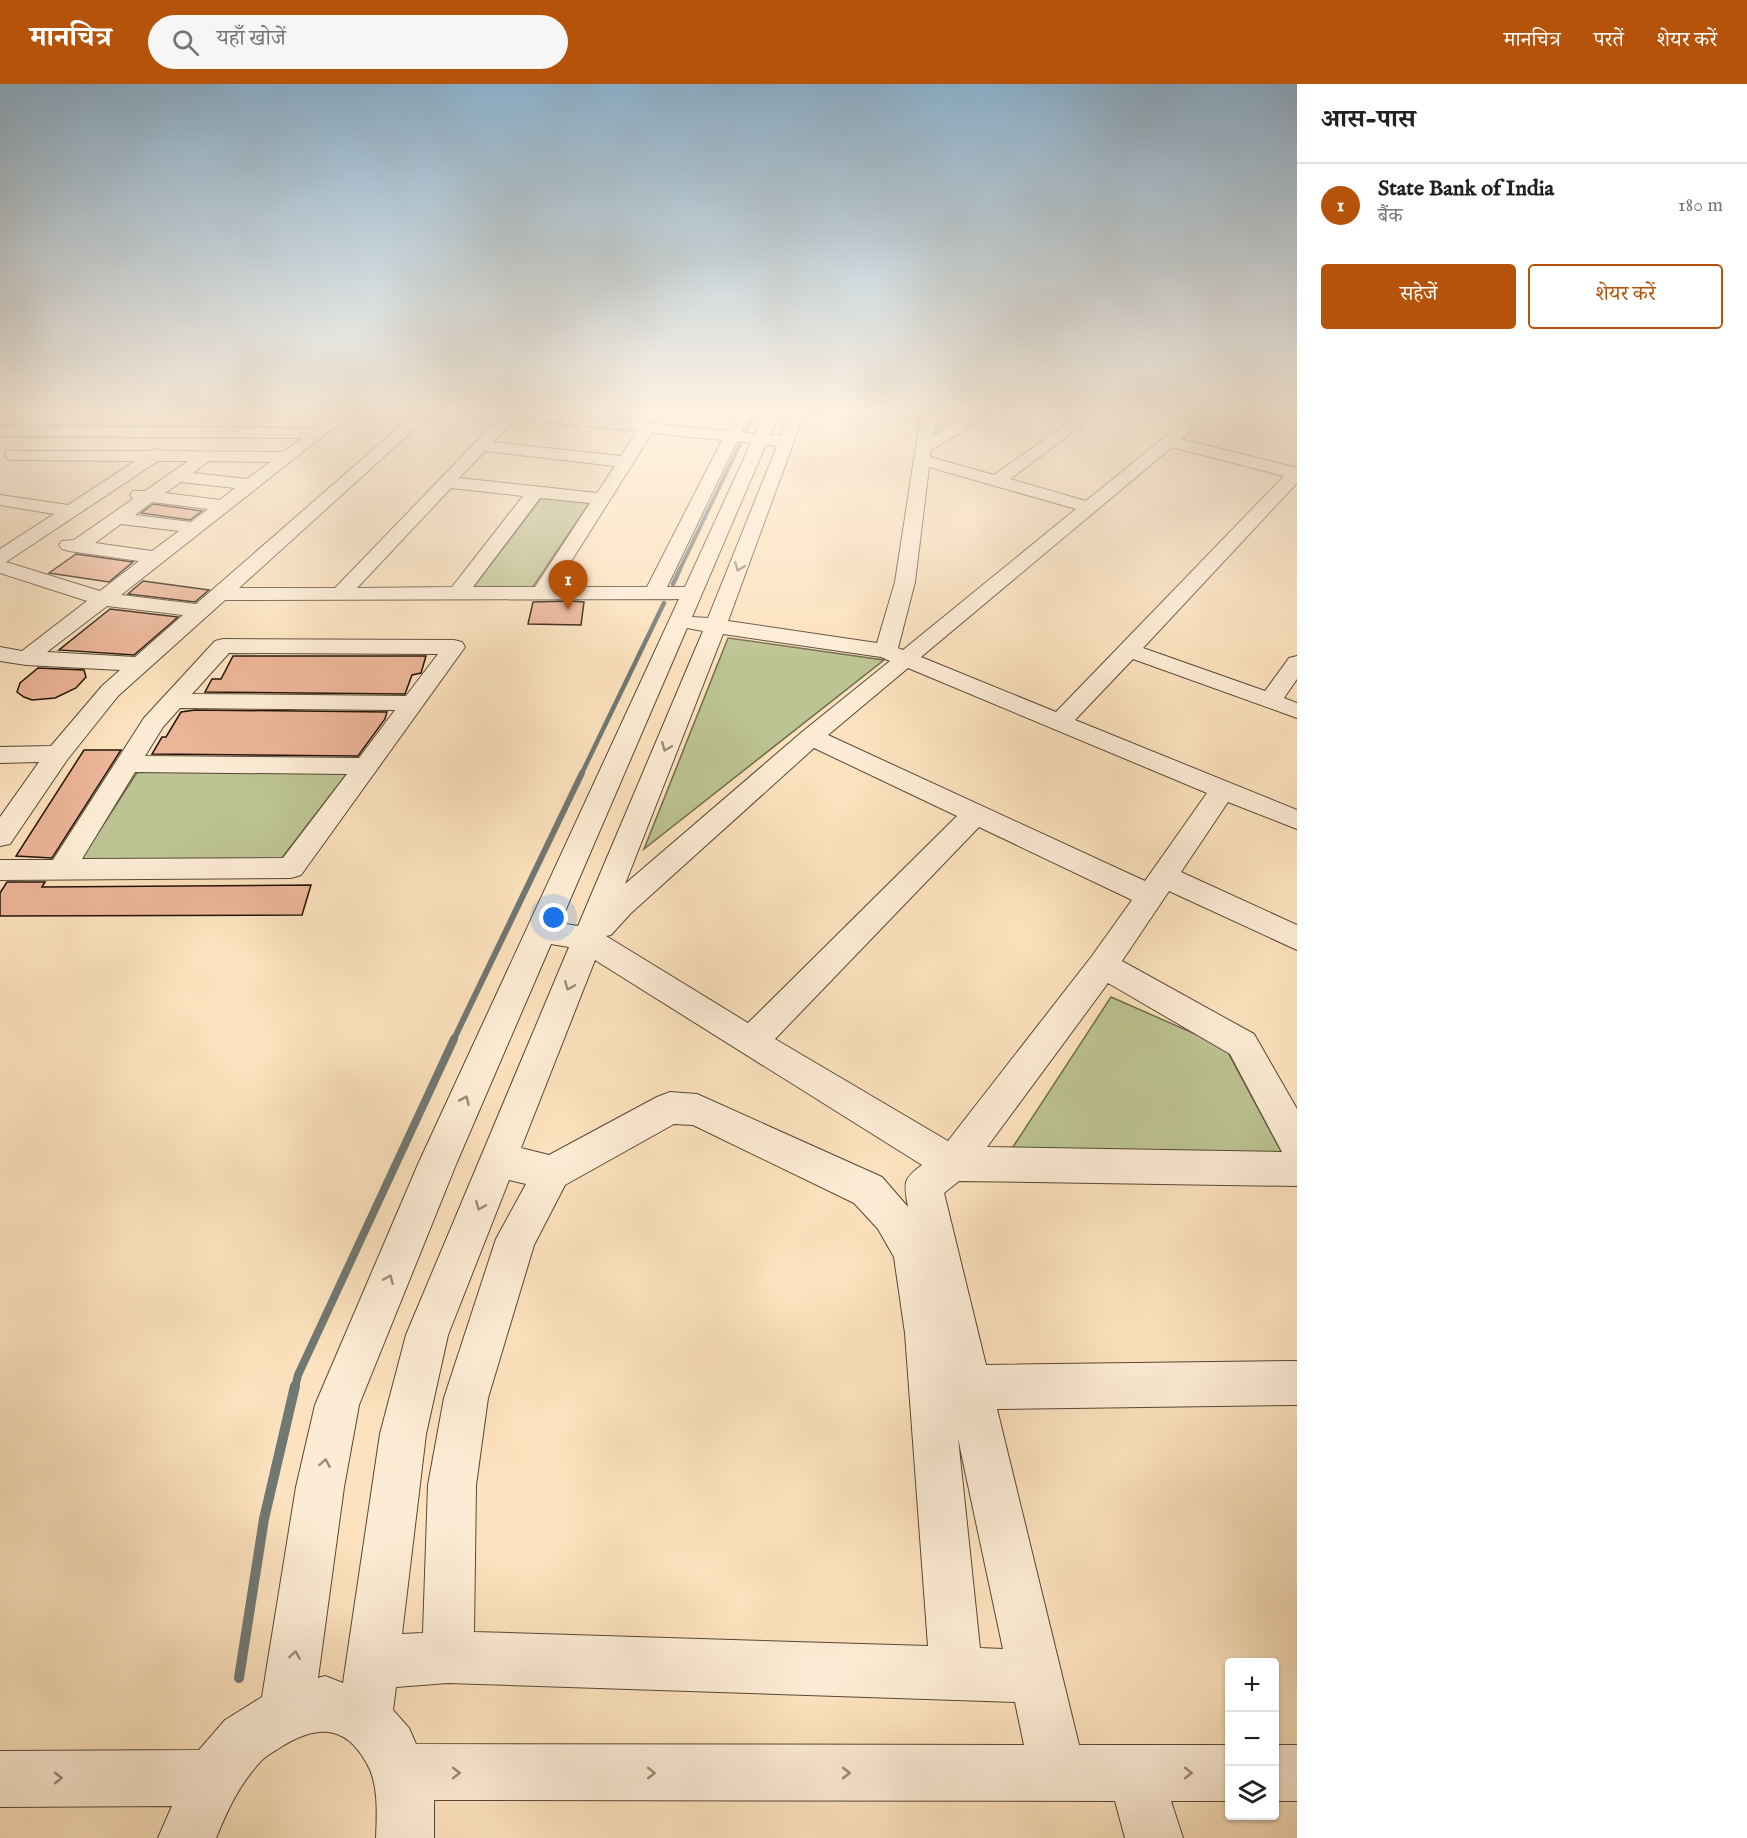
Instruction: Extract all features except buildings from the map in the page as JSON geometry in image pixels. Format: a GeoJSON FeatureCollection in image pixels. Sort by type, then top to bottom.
{"type":"FeatureCollection","features":[{"type":"Feature","properties":{"kind":"street"},"geometry":{"type":"LineString","coordinates":[[0,558],[93,496]]}},
{"type":"Feature","properties":{"kind":"street"},"geometry":{"type":"LineString","coordinates":[[78,546],[149,496],[224,506]]}},
{"type":"Feature","properties":{"kind":"street"},"geometry":{"type":"LineString","coordinates":[[26,658],[237,496]]}},
{"type":"Feature","properties":{"kind":"street"},"geometry":{"type":"LineString","coordinates":[[0,837],[58,754],[110,691],[331,496]]}},
{"type":"Feature","properties":{"kind":"street"},"geometry":{"type":"LineString","coordinates":[[341,593],[433,496]]}},
{"type":"Feature","properties":{"kind":"street"},"geometry":{"type":"LineString","coordinates":[[458,593],[532,496]]}},
{"type":"Feature","properties":{"kind":"street"},"geometry":{"type":"LineString","coordinates":[[572,496],[602,499]]}},
{"type":"Feature","properties":{"kind":"street"},"geometry":{"type":"LineString","coordinates":[[541,593],[604,496]]}},
{"type":"Feature","properties":{"kind":"street"},"geometry":{"type":"LineString","coordinates":[[654,593],[719,496]]}},
{"type":"Feature","properties":{"kind":"street"},"geometry":{"type":"LineString","coordinates":[[286,1713],[320,1487],[337,1405],[438,1162],[734,496]]}},
{"type":"Feature","properties":{"kind":"street"},"geometry":{"type":"LineString","coordinates":[[365,1719],[403,1434],[425,1346],[498,1160],[716,625],[748,496]]}},
{"type":"Feature","properties":{"kind":"street"},"geometry":{"type":"LineString","coordinates":[[896,655],[916,496]]}},
{"type":"Feature","properties":{"kind":"street"},"geometry":{"type":"LineString","coordinates":[[1051,496],[1089,507]]}},
{"type":"Feature","properties":{"kind":"street"},"geometry":{"type":"LineString","coordinates":[[588,940],[620,905],[811,736],[896,655],[1103,496]]}},
{"type":"Feature","properties":{"kind":"street"},"geometry":{"type":"LineString","coordinates":[[1060,722],[1275,496]]}},
{"type":"Feature","properties":{"kind":"street"},"geometry":{"type":"LineString","coordinates":[[0,500],[70,511]]}},
{"type":"Feature","properties":{"kind":"street"},"geometry":{"type":"LineString","coordinates":[[118,518],[195,528]]}},
{"type":"Feature","properties":{"kind":"street"},"geometry":{"type":"LineString","coordinates":[[28,539],[157,558]]}},
{"type":"Feature","properties":{"kind":"street"},"geometry":{"type":"LineString","coordinates":[[0,567],[104,599],[200,611]]}},
{"type":"Feature","properties":{"kind":"street"},"geometry":{"type":"LineString","coordinates":[[220,594],[654,593],[716,625],[896,655],[1297,820]]}},
{"type":"Feature","properties":{"kind":"street"},"geometry":{"type":"LineString","coordinates":[[0,870],[61,870],[291,868],[454,647],[223,646],[153,723],[61,870]]}},
{"type":"Feature","properties":{"kind":"street"},"geometry":{"type":"LineString","coordinates":[[1129,650],[1297,711]]}},
{"type":"Feature","properties":{"kind":"street"},"geometry":{"type":"LineString","coordinates":[[0,654],[26,658],[141,664]]}},
{"type":"Feature","properties":{"kind":"street"},"geometry":{"type":"LineString","coordinates":[[1269,701],[1297,663]]}},
{"type":"Feature","properties":{"kind":"street"},"geometry":{"type":"LineString","coordinates":[[174,701],[413,703]]}},
{"type":"Feature","properties":{"kind":"street"},"geometry":{"type":"LineString","coordinates":[[811,736],[975,814],[1156,886],[1297,938]]}},
{"type":"Feature","properties":{"kind":"street"},"geometry":{"type":"LineString","coordinates":[[0,755],[58,754]]}},
{"type":"Feature","properties":{"kind":"street"},"geometry":{"type":"LineString","coordinates":[[128,764],[367,766]]}},
{"type":"Feature","properties":{"kind":"street"},"geometry":{"type":"LineString","coordinates":[[1058,1773],[923,1186],[953,1164],[1102,965],[1223,789]]}},
{"type":"Feature","properties":{"kind":"street"},"geometry":{"type":"LineString","coordinates":[[751,1042],[975,814]]}},
{"type":"Feature","properties":{"kind":"street"},"geometry":{"type":"LineString","coordinates":[[541,930],[588,940],[953,1164],[1297,1169]]}},
{"type":"Feature","properties":{"kind":"street"},"geometry":{"type":"LineString","coordinates":[[1102,965],[1242,1044],[1297,1144]]}},
{"type":"Feature","properties":{"kind":"street"},"geometry":{"type":"LineString","coordinates":[[448,1657],[452,1485],[466,1398],[516,1239],[552,1173],[670,1108],[697,1110],[868,1190],[892,1216],[906,1238],[914,1257],[926,1334],[956,1673]]}},
{"type":"Feature","properties":{"kind":"street"},"geometry":{"type":"LineString","coordinates":[[498,1160],[552,1173]]}},
{"type":"Feature","properties":{"kind":"street"},"geometry":{"type":"LineString","coordinates":[[969,1387],[1297,1383]]}},
{"type":"Feature","properties":{"kind":"street"},"geometry":{"type":"LineString","coordinates":[[372,1662],[448,1657],[1036,1676]]}},
{"type":"Feature","properties":{"kind":"street"},"geometry":{"type":"LineString","coordinates":[[187,1838],[212,1778],[244,1739],[286,1713],[325,1703],[365,1719],[390,1747],[406,1802],[405,1838]]}},
{"type":"Feature","properties":{"kind":"street"},"geometry":{"type":"LineString","coordinates":[[398,1773],[1225,1773]]}},
{"type":"Feature","properties":{"kind":"street"},"geometry":{"type":"LineString","coordinates":[[1135,1773],[1154,1838]]}},
{"type":"Feature","properties":{"kind":"street"},"geometry":{"type":"LineString","coordinates":[[1279,1773],[1297,1773]]}},
{"type":"Feature","properties":{"kind":"street"},"geometry":{"type":"LineString","coordinates":[[0,1779],[212,1778]]}},
{"type":"Feature","properties":{"kind":"green space"},"geometry":{"type":"Polygon","coordinates":[[[542,497],[590,502],[532,588],[472,589],[542,497]]]}},
{"type":"Feature","properties":{"kind":"green space"},"geometry":{"type":"Polygon","coordinates":[[[728,638],[884,660],[644,849],[728,638]]]}},
{"type":"Feature","properties":{"kind":"green space"},"geometry":{"type":"Polygon","coordinates":[[[138,771],[349,771],[281,859],[81,859],[138,771]]]}},
{"type":"Feature","properties":{"kind":"green space"},"geometry":{"type":"Polygon","coordinates":[[[1111,997],[1225,1047],[1282,1153],[1009,1153],[1111,997]]]}},
{"type":"Feature","properties":{"kind":"waterway"},"geometry":{"type":"LineString","coordinates":[[679,571],[715,496]]}},
{"type":"Feature","properties":{"kind":"waterway"},"geometry":{"type":"LineString","coordinates":[[673,584],[680,569]]}},
{"type":"Feature","properties":{"kind":"waterway"},"geometry":{"type":"LineString","coordinates":[[581,775],[664,603]]}},
{"type":"Feature","properties":{"kind":"waterway"},"geometry":{"type":"LineString","coordinates":[[453,1041],[582,773]]}},
{"type":"Feature","properties":{"kind":"waterway"},"geometry":{"type":"LineString","coordinates":[[295,1387],[298,1375],[454,1039]]}},
{"type":"Feature","properties":{"kind":"waterway"},"geometry":{"type":"LineString","coordinates":[[239,1678],[264,1519],[295,1386]]}},
{"type":"Feature","properties":{"kind":"place","name":"State Bank of India"},"geometry":{"type":"Point","coordinates":[568,610]}}]}
